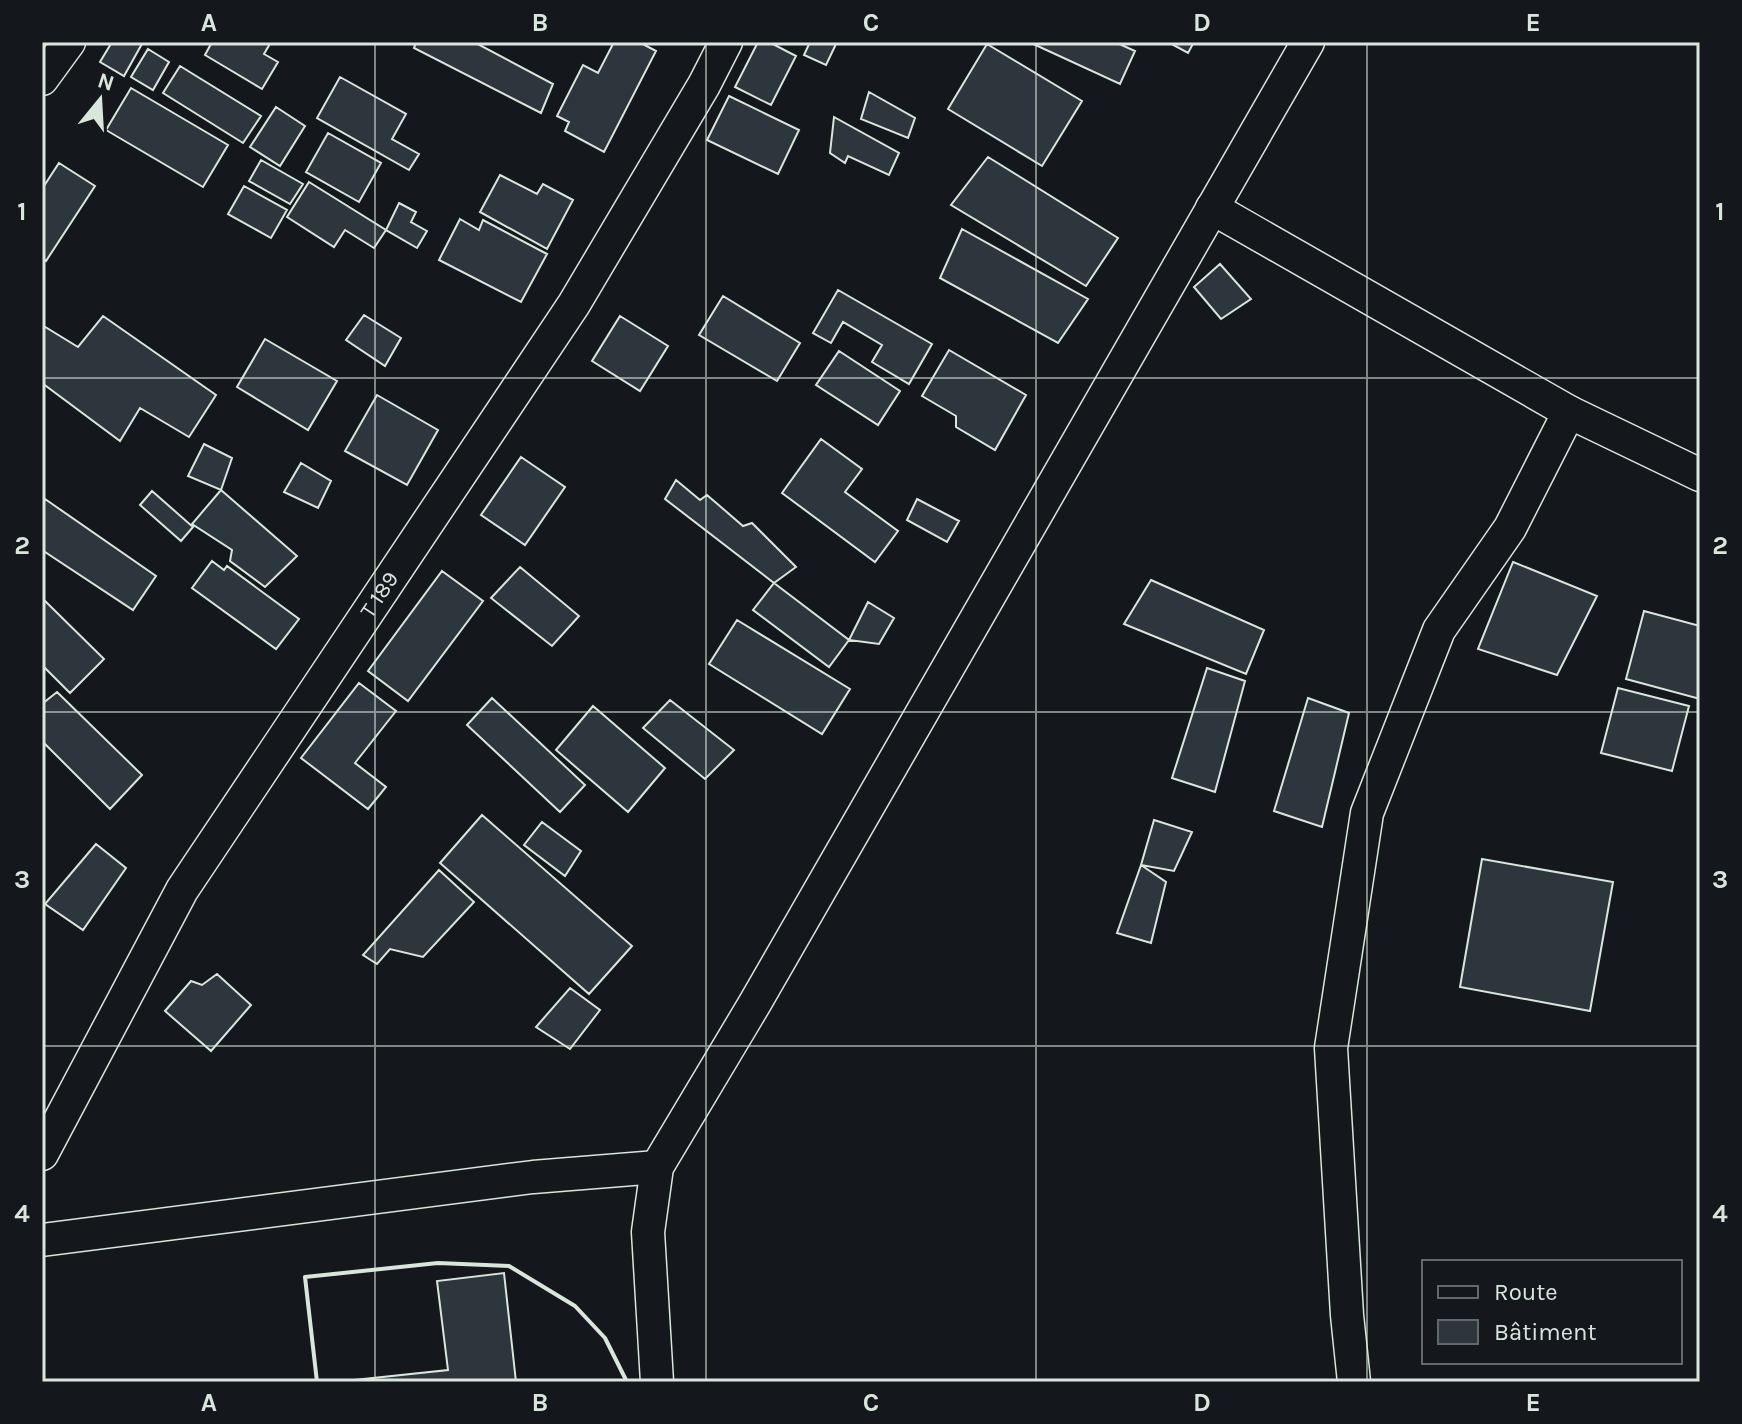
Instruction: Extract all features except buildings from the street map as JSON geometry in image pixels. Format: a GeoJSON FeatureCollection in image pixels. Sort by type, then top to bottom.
{"type":"FeatureCollection","features":[{"type":"Feature","properties":{"kind":"street"},"geometry":{"type":"LineString","coordinates":[[42,79],[69,42]]}},
{"type":"Feature","properties":{"kind":"street","name":"T 189"},"geometry":{"type":"LineString","coordinates":[[42,1154],[182,890],[574,304],[704,85],[726,42]]}},
{"type":"Feature","properties":{"kind":"street"},"geometry":{"type":"LineString","coordinates":[[657,1382],[648,1232],[657,1167],[755,1003],[1308,42]]}},
{"type":"Feature","properties":{"kind":"street"},"geometry":{"type":"LineString","coordinates":[[1212,208],[1569,412],[1700,475]]}},
{"type":"Feature","properties":{"kind":"street"},"geometry":{"type":"LineString","coordinates":[[1354,1382],[1331,1048],[1367,813],[1439,630],[1510,528],[1569,412]]}},
{"type":"Feature","properties":{"kind":"street"},"geometry":{"type":"LineString","coordinates":[[42,1240],[533,1177],[657,1167]]}},
{"type":"Feature","properties":{"kind":"wall"},"geometry":{"type":"LineString","coordinates":[[317,1382],[305,1277],[438,1263],[509,1266],[575,1306],[605,1338],[627,1382]]}}]}
